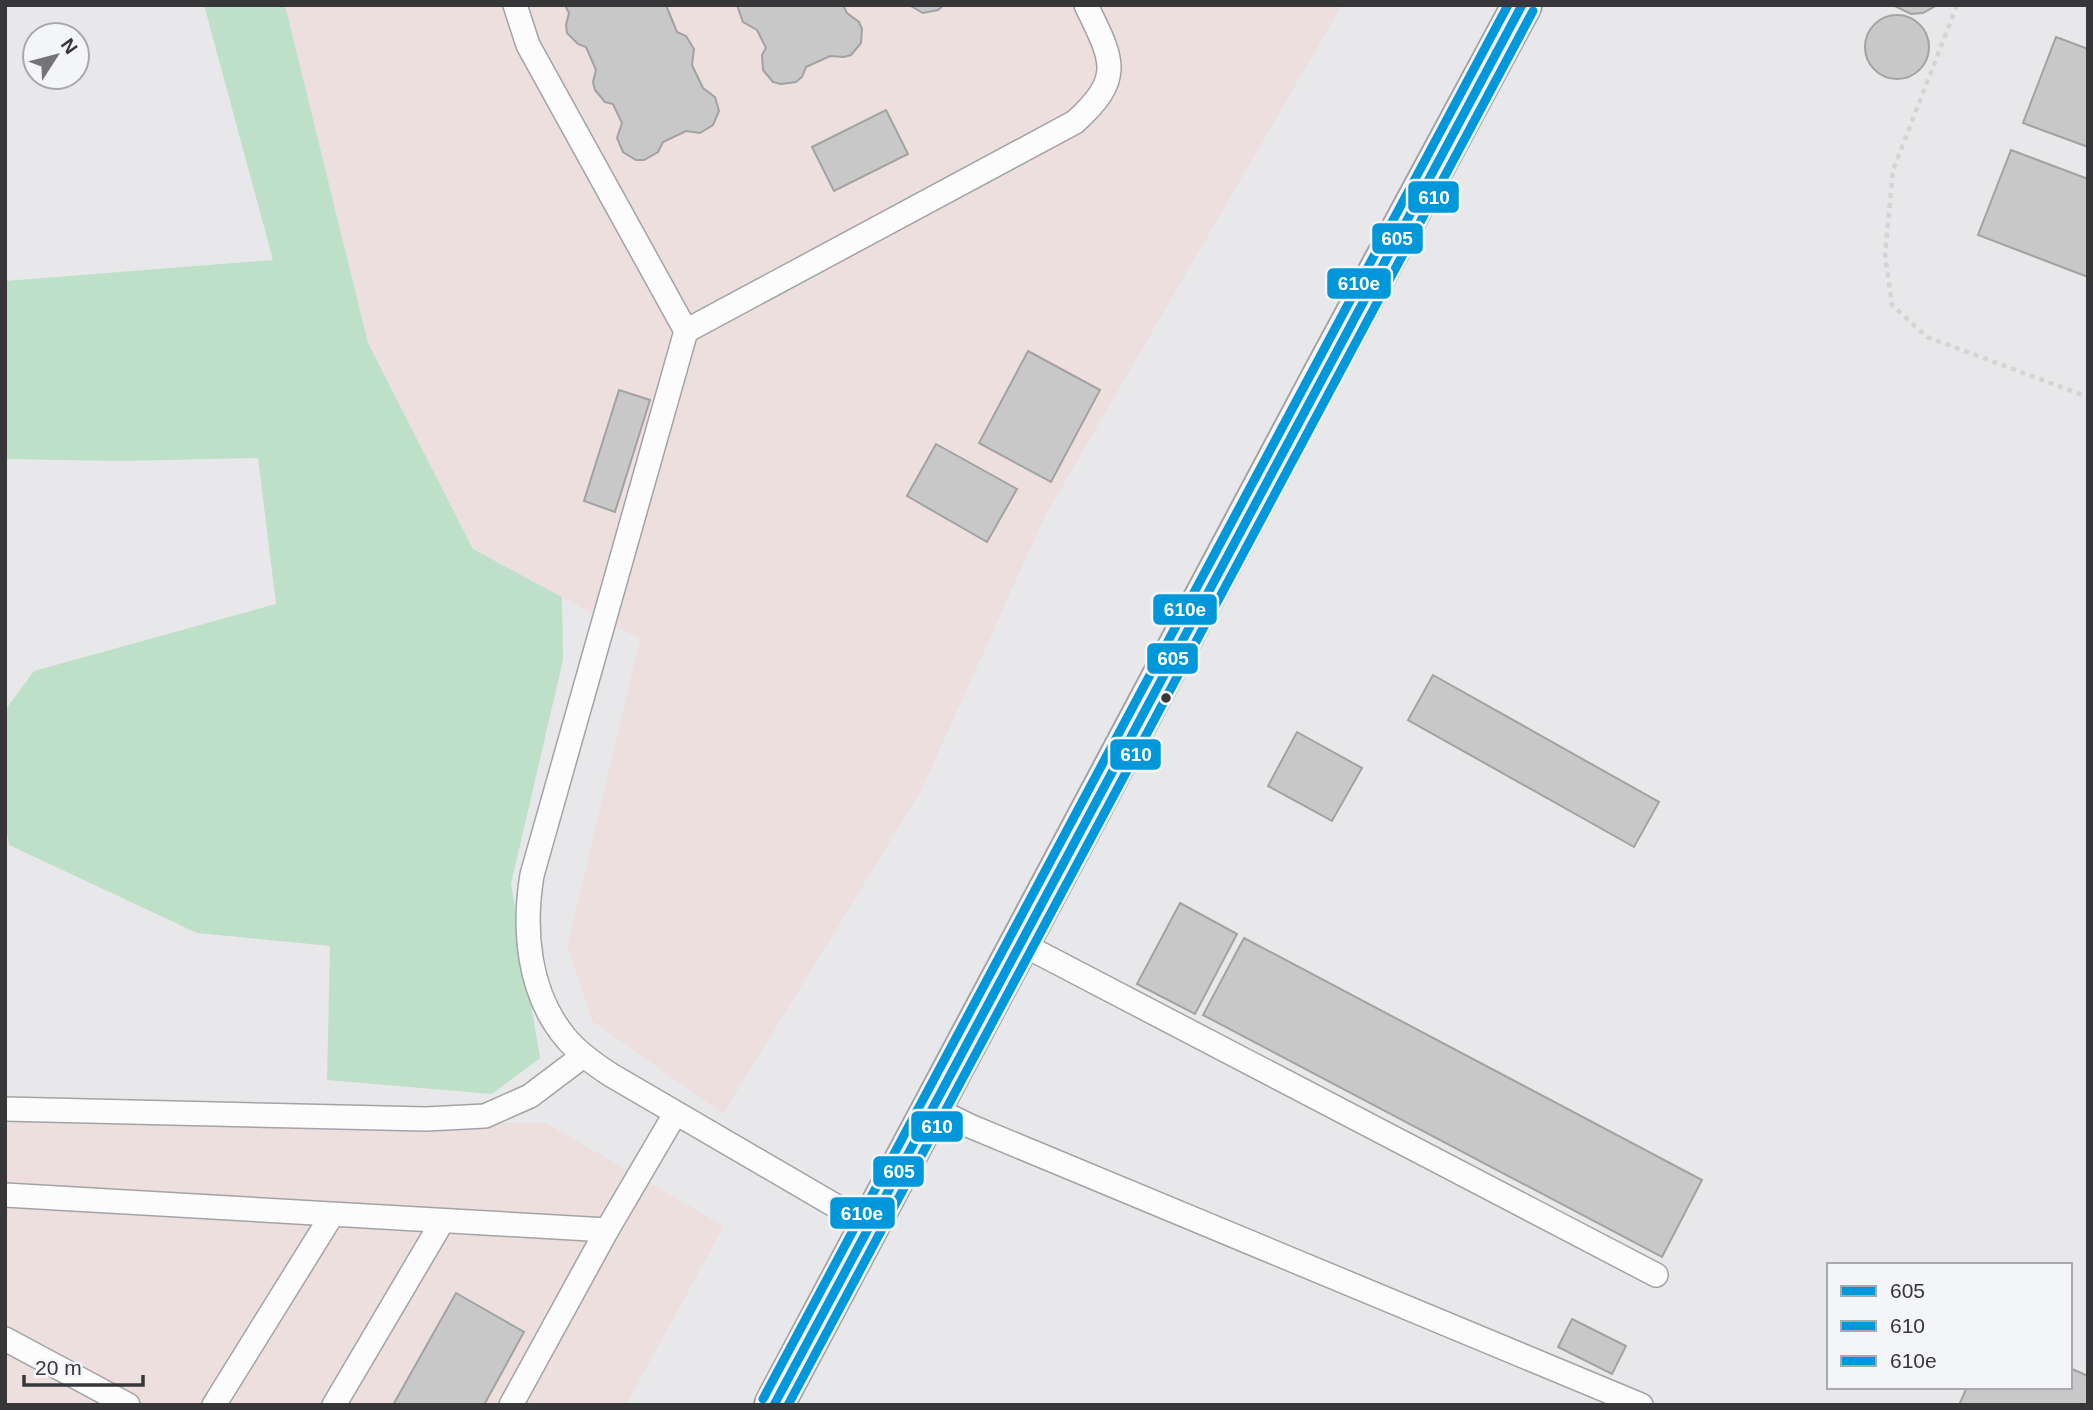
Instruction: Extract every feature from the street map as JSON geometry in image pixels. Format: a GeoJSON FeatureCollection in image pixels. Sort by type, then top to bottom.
{"type":"FeatureCollection","features":[{"type":"Feature","properties":{"kind":"main road"},"geometry":{"type":"LineString","coordinates":[[774,1405],[1522,5]]}},
{"type":"Feature","properties":{"kind":"lane"},"geometry":{"type":"LineString","coordinates":[[514,5],[528,45],[686,331],[532,875],[527,905],[528,934],[539,990],[564,1036],[583,1056],[675,1114],[870,1226]]}},
{"type":"Feature","properties":{"kind":"lane"},"geometry":{"type":"LineString","coordinates":[[686,331],[1075,122],[1092,107],[1103,91],[1111,71],[1107,48],[1086,5]]}},
{"type":"Feature","properties":{"kind":"lane"},"geometry":{"type":"LineString","coordinates":[[1020,943],[1656,1275]]}},
{"type":"Feature","properties":{"kind":"lane"},"geometry":{"type":"LineString","coordinates":[[5,1109],[426,1119],[485,1115],[530,1096],[583,1056]]}},
{"type":"Feature","properties":{"kind":"lane"},"geometry":{"type":"LineString","coordinates":[[933,1108],[970,1126],[1642,1405]]}},
{"type":"Feature","properties":{"kind":"lane"},"geometry":{"type":"LineString","coordinates":[[511,1405],[607,1230],[675,1114]]}},
{"type":"Feature","properties":{"kind":"lane"},"geometry":{"type":"LineString","coordinates":[[5,1195],[607,1230]]}},
{"type":"Feature","properties":{"kind":"lane"},"geometry":{"type":"LineString","coordinates":[[214,1405],[332,1215]]}},
{"type":"Feature","properties":{"kind":"lane"},"geometry":{"type":"LineString","coordinates":[[334,1405],[442,1222]]}},
{"type":"Feature","properties":{"kind":"lane"},"geometry":{"type":"LineString","coordinates":[[5,1339],[128,1405]]}},
{"type":"Feature","properties":{"kind":"path"},"geometry":{"type":"LineString","coordinates":[[1956,5],[1893,170],[1885,254],[1892,305],[1927,337],[2088,397]]}},
{"type":"Feature","properties":{"kind":"shaded area"},"geometry":{"type":"Polygon","coordinates":[[[285,5],[1342,5],[1044,518],[921,791],[723,1114],[592,1021],[567,947],[640,639],[473,549],[368,343],[285,5]]]}},
{"type":"Feature","properties":{"kind":"shaded area"},"geometry":{"type":"Polygon","coordinates":[[[5,1120],[546,1123],[724,1226],[626,1405],[5,1405],[5,1120]]]}},
{"type":"Feature","properties":{"kind":"green space"},"geometry":{"type":"Polygon","coordinates":[[[204,5],[285,5],[368,343],[473,549],[562,597],[563,660],[511,884],[540,1058],[492,1094],[327,1080],[330,946],[197,933],[9,845],[5,822],[5,710],[34,671],[276,604],[258,458],[121,461],[5,459],[5,281],[273,260],[204,5]]]}},
{"type":"Feature","properties":{"kind":"building"},"geometry":{"type":"Polygon","coordinates":[[[565,5],[666,5],[677,32],[686,36],[694,49],[692,65],[703,88],[715,97],[719,111],[713,125],[700,133],[686,131],[663,142],[658,152],[644,160],[636,160],[623,152],[617,138],[622,123],[613,104],[605,102],[595,90],[593,82],[596,70],[586,47],[578,44],[567,33],[569,13],[565,5]]]}},
{"type":"Feature","properties":{"kind":"building"},"geometry":{"type":"Polygon","coordinates":[[[737,5],[843,5],[847,13],[859,22],[862,29],[861,43],[851,55],[830,56],[806,67],[802,77],[796,82],[773,82],[763,70],[762,55],[766,48],[757,30],[743,22],[737,5]]]}},
{"type":"Feature","properties":{"kind":"building"},"geometry":{"type":"Polygon","coordinates":[[[909,5],[944,5],[938,10],[923,13],[909,5]]]}},
{"type":"Feature","properties":{"kind":"building"},"geometry":{"type":"Polygon","coordinates":[[[1893,5],[1937,5],[1923,13],[1911,14],[1893,5]]]}},
{"type":"Feature","properties":{"kind":"building"},"geometry":{"type":"Polygon","coordinates":[[[1897,15],[1909,17],[1920,24],[1927,35],[1927,59],[1920,70],[1909,77],[1897,79],[1885,77],[1874,70],[1867,59],[1865,47],[1867,35],[1874,24],[1885,17],[1897,15]]]}},
{"type":"Feature","properties":{"kind":"building"},"geometry":{"type":"Polygon","coordinates":[[[2056,37],[2088,49],[2088,147],[2023,123],[2056,37]]]}},
{"type":"Feature","properties":{"kind":"building"},"geometry":{"type":"Polygon","coordinates":[[[886,110],[908,154],[834,191],[812,147],[886,110]]]}},
{"type":"Feature","properties":{"kind":"building"},"geometry":{"type":"Polygon","coordinates":[[[2011,150],[2088,179],[2088,277],[1978,235],[2011,150]]]}},
{"type":"Feature","properties":{"kind":"building"},"geometry":{"type":"Polygon","coordinates":[[[1028,351],[1100,390],[1051,482],[979,443],[1028,351]]]}},
{"type":"Feature","properties":{"kind":"building"},"geometry":{"type":"Polygon","coordinates":[[[619,390],[650,400],[615,512],[584,501],[619,390]]]}},
{"type":"Feature","properties":{"kind":"building"},"geometry":{"type":"Polygon","coordinates":[[[936,444],[1017,489],[987,542],[907,496],[936,444]]]}},
{"type":"Feature","properties":{"kind":"building"},"geometry":{"type":"Polygon","coordinates":[[[1433,675],[1659,802],[1634,847],[1408,720],[1433,675]]]}},
{"type":"Feature","properties":{"kind":"building"},"geometry":{"type":"Polygon","coordinates":[[[1297,732],[1362,768],[1332,821],[1268,786],[1297,732]]]}},
{"type":"Feature","properties":{"kind":"building"},"geometry":{"type":"Polygon","coordinates":[[[1180,903],[1237,934],[1195,1014],[1137,984],[1180,903]]]}},
{"type":"Feature","properties":{"kind":"building"},"geometry":{"type":"Polygon","coordinates":[[[1244,938],[1702,1180],[1662,1257],[1203,1015],[1244,938]]]}},
{"type":"Feature","properties":{"kind":"building"},"geometry":{"type":"Polygon","coordinates":[[[456,1293],[524,1332],[484,1405],[393,1405],[456,1293]]]}},
{"type":"Feature","properties":{"kind":"building"},"geometry":{"type":"Polygon","coordinates":[[[1572,1319],[1626,1346],[1612,1374],[1558,1347],[1572,1319]]]}},
{"type":"Feature","properties":{"kind":"building"},"geometry":{"type":"Polygon","coordinates":[[[2072,1369],[2088,1376],[2088,1405],[1959,1405],[1966,1389],[2072,1389],[2072,1369]]]}},
{"type":"Feature","properties":{"kind":"transit line","name":"610e"},"geometry":{"type":"LineString","coordinates":[[763,1399],[1508,5]]}},
{"type":"Feature","properties":{"kind":"transit line","name":"605"},"geometry":{"type":"LineString","coordinates":[[774,1405],[1522,5]]}},
{"type":"Feature","properties":{"kind":"transit line","name":"610"},"geometry":{"type":"LineString","coordinates":[[788,1405],[1533,11]]}}]}
